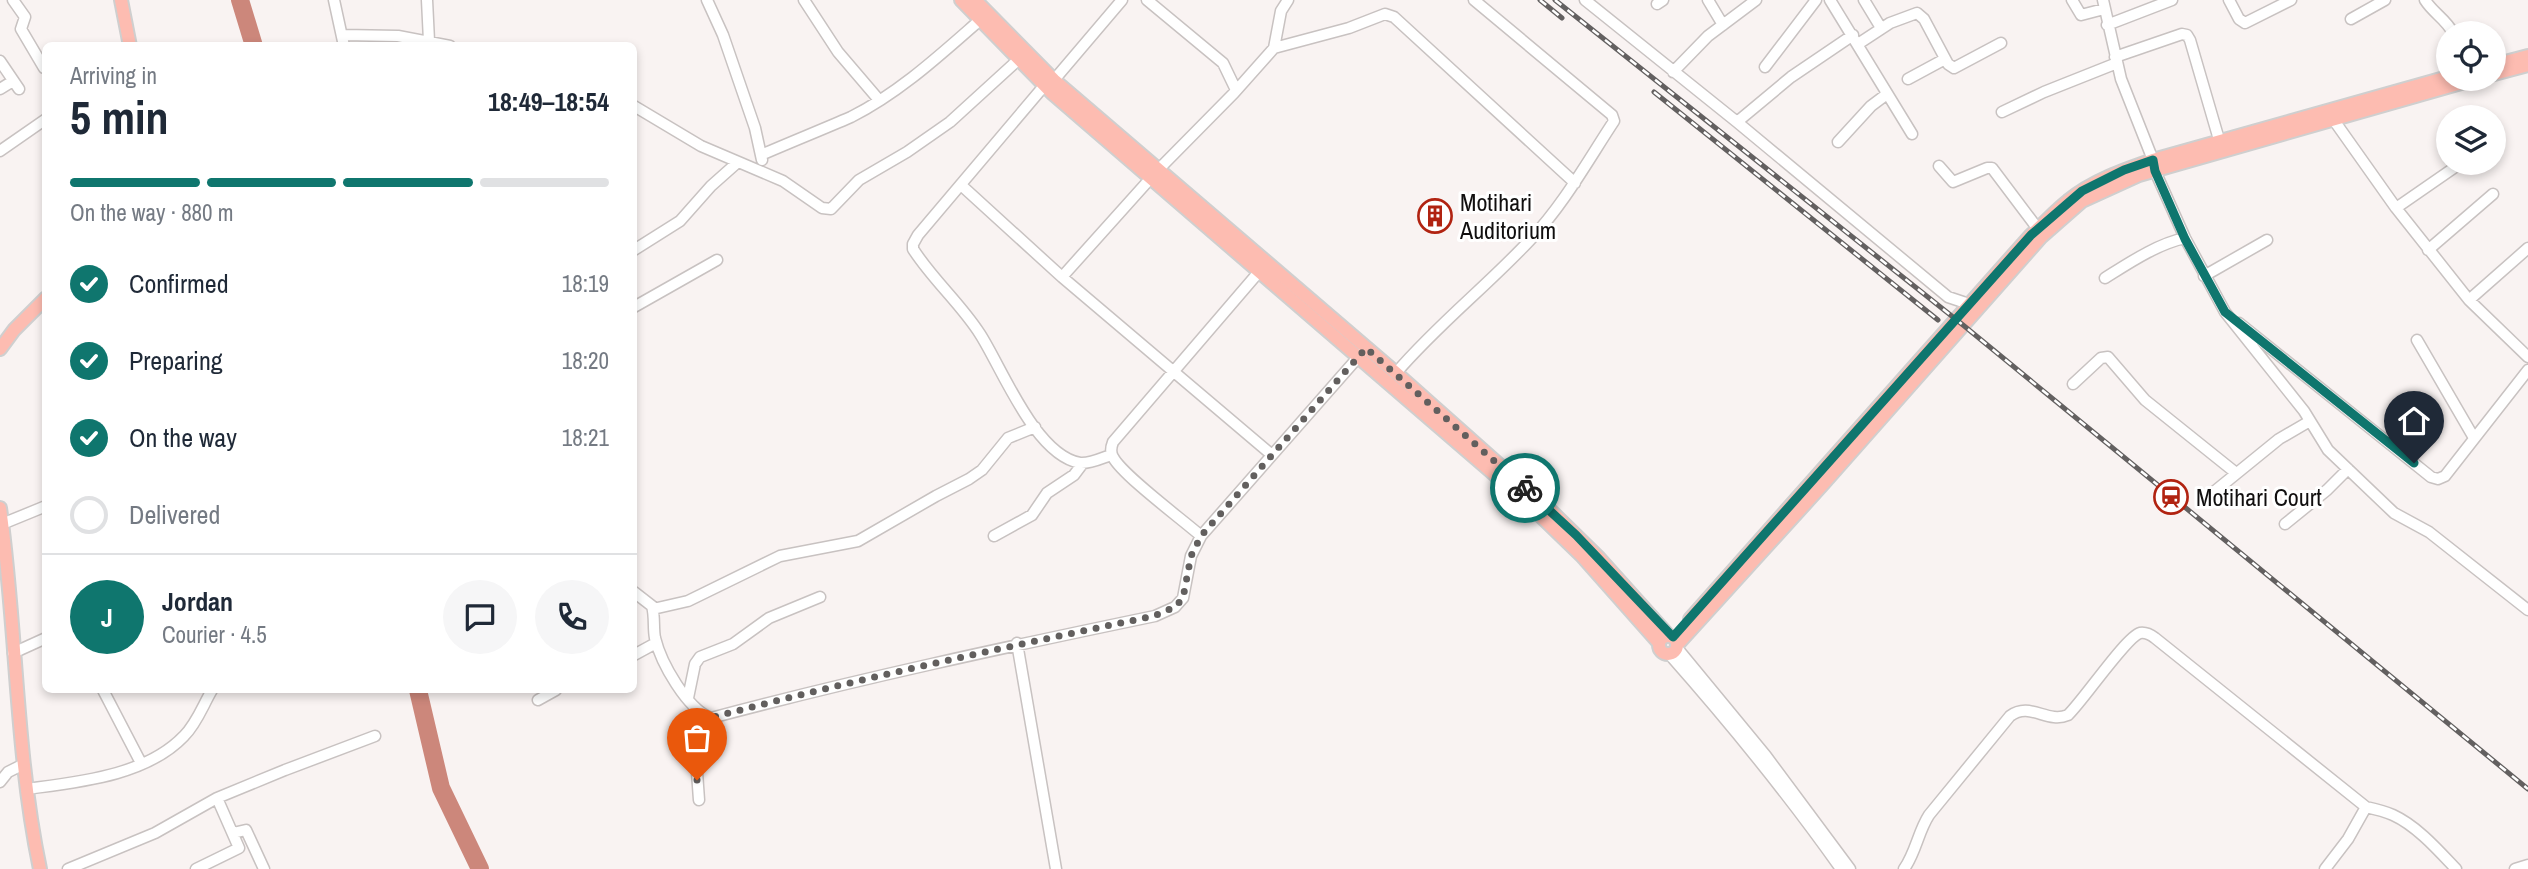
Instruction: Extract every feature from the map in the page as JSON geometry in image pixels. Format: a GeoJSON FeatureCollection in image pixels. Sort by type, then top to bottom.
{"type":"FeatureCollection","features":[{"type":"Feature","properties":{"kind":"main road"},"geometry":{"type":"LineString","coordinates":[[121,0],[129,42]]}},
{"type":"Feature","properties":{"kind":"main road"},"geometry":{"type":"LineString","coordinates":[[961,0],[1018,60],[1049,83],[1362,353],[1524,499],[1671,644]]}},
{"type":"Feature","properties":{"kind":"main road"},"geometry":{"type":"LineString","coordinates":[[975,0],[1049,83]]}},
{"type":"Feature","properties":{"kind":"main road"},"geometry":{"type":"LineString","coordinates":[[2506,62],[2528,56]]}},
{"type":"Feature","properties":{"kind":"main road"},"geometry":{"type":"LineString","coordinates":[[2506,71],[2528,65]]}},
{"type":"Feature","properties":{"kind":"main road"},"geometry":{"type":"LineString","coordinates":[[1671,644],[1815,493],[2041,237],[2082,201],[2154,165],[2220,143],[2436,80]]}},
{"type":"Feature","properties":{"kind":"main road"},"geometry":{"type":"LineString","coordinates":[[1671,644],[1969,304],[2038,229],[2082,191],[2124,170],[2154,165],[2436,90]]}},
{"type":"Feature","properties":{"kind":"main road"},"geometry":{"type":"LineString","coordinates":[[0,349],[14,330],[42,302]]}},
{"type":"Feature","properties":{"kind":"main road"},"geometry":{"type":"LineString","coordinates":[[1362,353],[1396,373],[1576,535],[1671,644]]}},
{"type":"Feature","properties":{"kind":"main road"},"geometry":{"type":"LineString","coordinates":[[0,508],[6,617],[13,653],[22,765],[40,869]]}},
{"type":"Feature","properties":{"kind":"street"},"geometry":{"type":"LineString","coordinates":[[13,0],[25,17],[20,27],[22,33],[42,65]]}},
{"type":"Feature","properties":{"kind":"street"},"geometry":{"type":"LineString","coordinates":[[334,0],[344,40],[398,36],[433,42]]}},
{"type":"Feature","properties":{"kind":"street"},"geometry":{"type":"LineString","coordinates":[[427,0],[429,41]]}},
{"type":"Feature","properties":{"kind":"street"},"geometry":{"type":"LineString","coordinates":[[707,0],[723,34],[755,128],[763,172]]}},
{"type":"Feature","properties":{"kind":"street"},"geometry":{"type":"LineString","coordinates":[[804,0],[838,52],[879,100]]}},
{"type":"Feature","properties":{"kind":"street"},"geometry":{"type":"LineString","coordinates":[[1111,456],[1083,463],[1056,450],[1017,403],[980,334],[914,249],[913,244],[1122,0]]}},
{"type":"Feature","properties":{"kind":"street"},"geometry":{"type":"LineString","coordinates":[[1147,0],[1223,63],[1236,90]]}},
{"type":"Feature","properties":{"kind":"street"},"geometry":{"type":"LineString","coordinates":[[1062,277],[1154,174],[1274,48],[1281,11],[1287,0]]}},
{"type":"Feature","properties":{"kind":"street"},"geometry":{"type":"LineString","coordinates":[[1396,373],[1429,335],[1484,287],[1531,239],[1575,183],[1614,121],[1614,116],[1474,0]]}},
{"type":"Feature","properties":{"kind":"street"},"geometry":{"type":"LineString","coordinates":[[1585,0],[1948,297],[1969,304]]}},
{"type":"Feature","properties":{"kind":"street"},"geometry":{"type":"LineString","coordinates":[[1708,0],[1723,25]]}},
{"type":"Feature","properties":{"kind":"street"},"geometry":{"type":"LineString","coordinates":[[1673,72],[1698,45],[1756,0]]}},
{"type":"Feature","properties":{"kind":"street"},"geometry":{"type":"LineString","coordinates":[[1765,67],[1816,0]]}},
{"type":"Feature","properties":{"kind":"street"},"geometry":{"type":"LineString","coordinates":[[1830,0],[1912,134]]}},
{"type":"Feature","properties":{"kind":"street"},"geometry":{"type":"LineString","coordinates":[[1864,0],[1881,28]]}},
{"type":"Feature","properties":{"kind":"street"},"geometry":{"type":"LineString","coordinates":[[2072,0],[2081,15],[2104,5],[2121,79],[2185,239],[2225,312],[2310,421],[2322,442],[2394,513],[2429,532],[2528,610]]}},
{"type":"Feature","properties":{"kind":"street"},"geometry":{"type":"LineString","coordinates":[[2107,25],[2172,0]]}},
{"type":"Feature","properties":{"kind":"street"},"geometry":{"type":"LineString","coordinates":[[2229,0],[2239,19],[2245,23],[2291,0]]}},
{"type":"Feature","properties":{"kind":"street"},"geometry":{"type":"LineString","coordinates":[[2351,19],[2385,0]]}},
{"type":"Feature","properties":{"kind":"street"},"geometry":{"type":"LineString","coordinates":[[2425,0],[2434,14],[2445,21]]}},
{"type":"Feature","properties":{"kind":"street"},"geometry":{"type":"LineString","coordinates":[[1274,48],[1349,29],[1385,14],[1391,15],[1575,183]]}},
{"type":"Feature","properties":{"kind":"street"},"geometry":{"type":"LineString","coordinates":[[1737,122],[1791,77],[1855,40],[1913,14],[1924,19],[1949,66],[1956,68],[2001,43]]}},
{"type":"Feature","properties":{"kind":"street"},"geometry":{"type":"LineString","coordinates":[[761,155],[852,116],[879,100],[937,58],[980,20]]}},
{"type":"Feature","properties":{"kind":"street"},"geometry":{"type":"LineString","coordinates":[[2002,112],[2116,60],[2182,34],[2190,40],[2220,143]]}},
{"type":"Feature","properties":{"kind":"street"},"geometry":{"type":"LineString","coordinates":[[1908,79],[1945,59]]}},
{"type":"Feature","properties":{"kind":"street"},"geometry":{"type":"LineString","coordinates":[[637,108],[701,146],[783,181],[822,208],[831,209],[859,180],[907,152],[950,122],[1018,60]]}},
{"type":"Feature","properties":{"kind":"street"},"geometry":{"type":"LineString","coordinates":[[0,61],[16,85],[0,89]]}},
{"type":"Feature","properties":{"kind":"street"},"geometry":{"type":"LineString","coordinates":[[1838,142],[1871,106],[1887,94]]}},
{"type":"Feature","properties":{"kind":"street"},"geometry":{"type":"LineString","coordinates":[[2333,119],[2428,250],[2469,300],[2528,357]]}},
{"type":"Feature","properties":{"kind":"street"},"geometry":{"type":"LineString","coordinates":[[0,151],[42,123]]}},
{"type":"Feature","properties":{"kind":"street"},"geometry":{"type":"LineString","coordinates":[[637,248],[680,221],[711,186],[738,162]]}},
{"type":"Feature","properties":{"kind":"street"},"geometry":{"type":"LineString","coordinates":[[1939,166],[1953,181],[1992,168],[2038,229]]}},
{"type":"Feature","properties":{"kind":"street"},"geometry":{"type":"LineString","coordinates":[[2396,208],[2444,175]]}},
{"type":"Feature","properties":{"kind":"street"},"geometry":{"type":"LineString","coordinates":[[961,185],[1062,277],[1272,455]]}},
{"type":"Feature","properties":{"kind":"street"},"geometry":{"type":"LineString","coordinates":[[2428,250],[2493,194]]}},
{"type":"Feature","properties":{"kind":"street"},"geometry":{"type":"LineString","coordinates":[[2105,278],[2175,241],[2185,239]]}},
{"type":"Feature","properties":{"kind":"street"},"geometry":{"type":"LineString","coordinates":[[2204,276],[2267,240]]}},
{"type":"Feature","properties":{"kind":"street"},"geometry":{"type":"LineString","coordinates":[[2469,300],[2528,248]]}},
{"type":"Feature","properties":{"kind":"street"},"geometry":{"type":"LineString","coordinates":[[637,305],[717,260]]}},
{"type":"Feature","properties":{"kind":"street"},"geometry":{"type":"LineString","coordinates":[[1201,536],[1122,469],[1111,456],[1110,449],[1172,371],[1263,268]]}},
{"type":"Feature","properties":{"kind":"street"},"geometry":{"type":"LineString","coordinates":[[2225,312],[2435,479],[2445,476],[2528,370]]}},
{"type":"Feature","properties":{"kind":"street"},"geometry":{"type":"LineString","coordinates":[[2417,340],[2474,438]]}},
{"type":"Feature","properties":{"kind":"street"},"geometry":{"type":"LineString","coordinates":[[637,594],[649,602],[653,609],[656,643],[665,666],[698,712],[710,718],[815,690],[1017,643],[1154,616],[1175,607],[1186,592],[1191,556],[1201,536],[1362,353]]}},
{"type":"Feature","properties":{"kind":"street"},"geometry":{"type":"LineString","coordinates":[[2073,384],[2101,358],[2108,357],[2145,400],[2236,474]]}},
{"type":"Feature","properties":{"kind":"street"},"geometry":{"type":"LineString","coordinates":[[2215,491],[2279,439],[2310,421]]}},
{"type":"Feature","properties":{"kind":"street"},"geometry":{"type":"LineString","coordinates":[[653,609],[688,601],[780,556],[858,541],[969,480],[982,470],[1009,438],[1035,427]]}},
{"type":"Feature","properties":{"kind":"street"},"geometry":{"type":"LineString","coordinates":[[993,536],[1031,515],[1050,490],[1074,475],[1083,463]]}},
{"type":"Feature","properties":{"kind":"street"},"geometry":{"type":"LineString","coordinates":[[2285,524],[2348,469]]}},
{"type":"Feature","properties":{"kind":"street"},"geometry":{"type":"LineString","coordinates":[[2,524],[42,508]]}},
{"type":"Feature","properties":{"kind":"street"},"geometry":{"type":"LineString","coordinates":[[688,698],[695,664],[700,657],[733,644],[769,618],[820,597]]}},
{"type":"Feature","properties":{"kind":"street"},"geometry":{"type":"LineString","coordinates":[[1904,869],[1929,816],[2010,716],[2025,709],[2057,719],[2068,715],[2126,645],[2144,633],[2155,638],[2366,807],[2403,821],[2440,851],[2456,869]]}},
{"type":"Feature","properties":{"kind":"street"},"geometry":{"type":"LineString","coordinates":[[13,653],[42,640]]}},
{"type":"Feature","properties":{"kind":"street"},"geometry":{"type":"LineString","coordinates":[[637,653],[656,643]]}},
{"type":"Feature","properties":{"kind":"street"},"geometry":{"type":"LineString","coordinates":[[1017,643],[1056,869]]}},
{"type":"Feature","properties":{"kind":"street"},"geometry":{"type":"LineString","coordinates":[[1671,644],[1714,705],[1778,784],[1841,869]]}},
{"type":"Feature","properties":{"kind":"street"},"geometry":{"type":"LineString","coordinates":[[1671,644],[1766,756],[1850,869]]}},
{"type":"Feature","properties":{"kind":"street"},"geometry":{"type":"LineString","coordinates":[[105,693],[141,763]]}},
{"type":"Feature","properties":{"kind":"street"},"geometry":{"type":"LineString","coordinates":[[26,789],[103,778],[141,763],[184,737],[210,693]]}},
{"type":"Feature","properties":{"kind":"street"},"geometry":{"type":"LineString","coordinates":[[538,700],[551,693]]}},
{"type":"Feature","properties":{"kind":"street"},"geometry":{"type":"LineString","coordinates":[[698,800],[696,758],[713,743],[710,718]]}},
{"type":"Feature","properties":{"kind":"street"},"geometry":{"type":"LineString","coordinates":[[68,869],[155,833],[217,798],[375,736]]}},
{"type":"Feature","properties":{"kind":"street"},"geometry":{"type":"LineString","coordinates":[[0,782],[8,772],[22,765]]}},
{"type":"Feature","properties":{"kind":"street"},"geometry":{"type":"LineString","coordinates":[[196,869],[238,850],[239,846],[217,798]]}},
{"type":"Feature","properties":{"kind":"street"},"geometry":{"type":"LineString","coordinates":[[2325,869],[2348,839],[2366,807]]}},
{"type":"Feature","properties":{"kind":"street"},"geometry":{"type":"LineString","coordinates":[[233,834],[246,830],[264,869]]}},
{"type":"Feature","properties":{"kind":"street"},"geometry":{"type":"LineString","coordinates":[[2515,869],[2528,865]]}},
{"type":"Feature","properties":{"kind":"waterway"},"geometry":{"type":"LineString","coordinates":[[240,0],[253,42]]}},
{"type":"Feature","properties":{"kind":"waterway"},"geometry":{"type":"LineString","coordinates":[[419,693],[441,788],[480,869]]}},
{"type":"Feature","properties":{"kind":"railway"},"geometry":{"type":"LineString","coordinates":[[1540,0],[1562,18]]}},
{"type":"Feature","properties":{"kind":"railway"},"geometry":{"type":"LineString","coordinates":[[1555,0],[1963,325],[2528,789]]}},
{"type":"Feature","properties":{"kind":"railway"},"geometry":{"type":"LineString","coordinates":[[1654,92],[1938,320]]}},
{"type":"Feature","properties":{"kind":"way so far"},"geometry":{"type":"LineString","coordinates":[[697,780],[696,758],[712,745],[714,740],[710,718],[815,690],[1017,643],[1154,616],[1175,607],[1186,592],[1191,556],[1201,536],[1366,348],[1525,488]]}},
{"type":"Feature","properties":{"kind":"place","name":"Motihari Auditorium"},"geometry":{"type":"Point","coordinates":[1435,216]}},
{"type":"Feature","properties":{"kind":"place","name":"Motihari Court"},"geometry":{"type":"Point","coordinates":[2171,497]}},
{"type":"Feature","properties":{"kind":"route"},"geometry":{"type":"LineString","coordinates":[[1525,488],[1599,558],[1669,636],[1673,637],[2031,235],[2082,191],[2124,170],[2153,160],[2155,171],[2185,239],[2225,312],[2414,463]]}}]}
